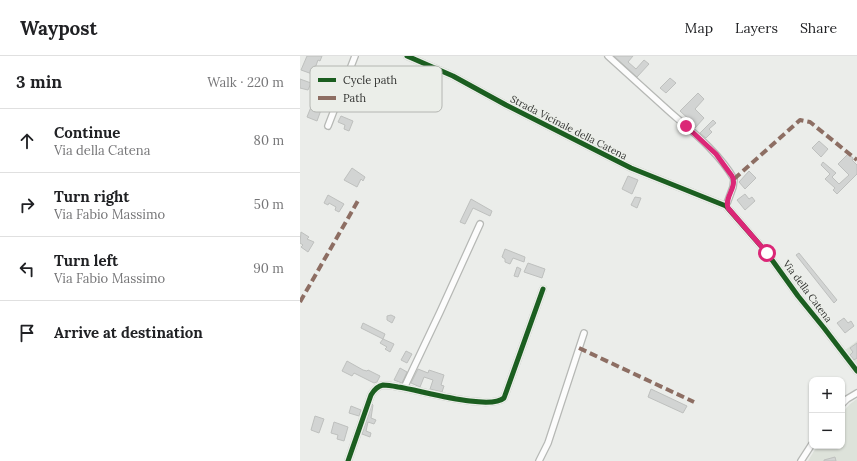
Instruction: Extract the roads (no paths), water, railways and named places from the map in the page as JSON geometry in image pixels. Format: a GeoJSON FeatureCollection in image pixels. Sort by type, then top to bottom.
{"type":"FeatureCollection","features":[{"type":"Feature","properties":{"kind":"street"},"geometry":{"type":"LineString","coordinates":[[351,66],[355,56]]}},
{"type":"Feature","properties":{"kind":"street","name":"Strada Vicinale della Catena"},"geometry":{"type":"LineString","coordinates":[[407,56],[430,66]]}},
{"type":"Feature","properties":{"kind":"street"},"geometry":{"type":"LineString","coordinates":[[608,56],[686,126],[716,154],[724,164],[734,179],[733,188],[726,206]]}},
{"type":"Feature","properties":{"kind":"street","name":"Strada Vicinale della Catena"},"geometry":{"type":"LineString","coordinates":[[442,71],[631,168],[726,206]]}},
{"type":"Feature","properties":{"kind":"street"},"geometry":{"type":"LineString","coordinates":[[328,126],[333,112]]}},
{"type":"Feature","properties":{"kind":"street","name":"Via della Catena"},"geometry":{"type":"LineString","coordinates":[[726,206],[767,253],[798,296],[857,371]]}},
{"type":"Feature","properties":{"kind":"street"},"geometry":{"type":"LineString","coordinates":[[404,388],[444,305],[480,224]]}},
{"type":"Feature","properties":{"kind":"street"},"geometry":{"type":"LineString","coordinates":[[348,461],[371,395],[374,390],[381,385],[479,402],[495,402],[504,398],[542,289]]}},
{"type":"Feature","properties":{"kind":"street"},"geometry":{"type":"LineString","coordinates":[[539,461],[548,442],[584,333]]}},
{"type":"Feature","properties":{"kind":"street"},"geometry":{"type":"LineString","coordinates":[[845,400],[857,393]]}},
{"type":"Feature","properties":{"kind":"street"},"geometry":{"type":"LineString","coordinates":[[801,461],[809,449]]}}]}
